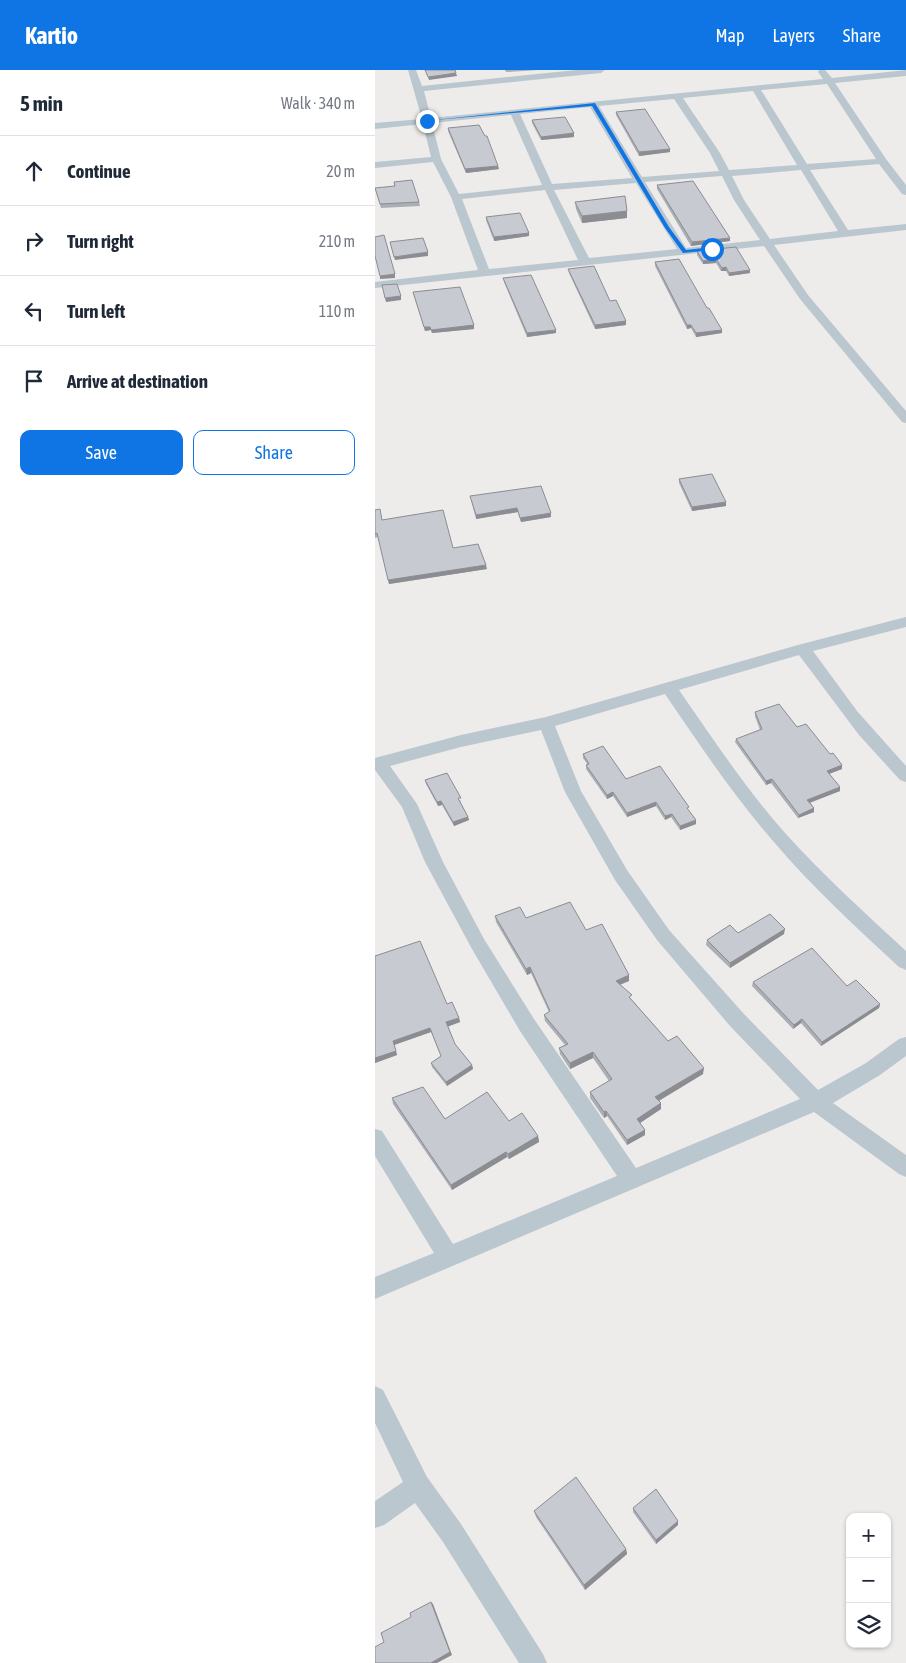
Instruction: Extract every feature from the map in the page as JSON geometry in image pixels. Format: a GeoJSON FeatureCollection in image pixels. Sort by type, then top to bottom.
{"type":"FeatureCollection","features":[{"type":"Feature","properties":{"kind":"street"},"geometry":{"type":"LineString","coordinates":[[412,70],[419,90],[436,159],[456,197],[485,274]]}},
{"type":"Feature","properties":{"kind":"street"},"geometry":{"type":"LineString","coordinates":[[491,70],[495,80]]}},
{"type":"Feature","properties":{"kind":"street"},"geometry":{"type":"LineString","coordinates":[[419,90],[573,71],[601,70]]}},
{"type":"Feature","properties":{"kind":"street"},"geometry":{"type":"LineString","coordinates":[[820,70],[829,80],[882,161],[906,192]]}},
{"type":"Feature","properties":{"kind":"street"},"geometry":{"type":"LineString","coordinates":[[375,126],[755,87],[906,74]]}},
{"type":"Feature","properties":{"kind":"street"},"geometry":{"type":"LineString","coordinates":[[755,87],[844,233]]}},
{"type":"Feature","properties":{"kind":"street"},"geometry":{"type":"LineString","coordinates":[[676,95],[700,129],[724,173],[766,241],[804,297],[906,419]]}},
{"type":"Feature","properties":{"kind":"street"},"geometry":{"type":"LineString","coordinates":[[593,104],[667,228],[685,252]]}},
{"type":"Feature","properties":{"kind":"street"},"geometry":{"type":"LineString","coordinates":[[513,112],[585,262]]}},
{"type":"Feature","properties":{"kind":"street"},"geometry":{"type":"LineString","coordinates":[[375,165],[436,159]]}},
{"type":"Feature","properties":{"kind":"street"},"geometry":{"type":"LineString","coordinates":[[456,197],[549,187],[882,161]]}},
{"type":"Feature","properties":{"kind":"street"},"geometry":{"type":"LineString","coordinates":[[375,284],[485,274],[766,241],[906,227]]}},
{"type":"Feature","properties":{"kind":"street"},"geometry":{"type":"LineString","coordinates":[[632,1180],[527,1025],[478,944],[434,862],[409,804],[377,763],[461,741],[547,723],[803,649],[906,622]]}},
{"type":"Feature","properties":{"kind":"street"},"geometry":{"type":"LineString","coordinates":[[803,649],[847,710],[887,758],[906,776]]}},
{"type":"Feature","properties":{"kind":"street"},"geometry":{"type":"LineString","coordinates":[[669,688],[720,763],[752,805],[796,857],[906,962]]}},
{"type":"Feature","properties":{"kind":"street"},"geometry":{"type":"LineString","coordinates":[[547,723],[573,792],[621,876],[663,935],[737,1020],[816,1102],[906,1167]]}},
{"type":"Feature","properties":{"kind":"street"},"geometry":{"type":"LineString","coordinates":[[375,1288],[447,1256],[816,1102],[873,1069],[906,1045]]}},
{"type":"Feature","properties":{"kind":"street"},"geometry":{"type":"LineString","coordinates":[[375,1138],[447,1256]]}},
{"type":"Feature","properties":{"kind":"street"},"geometry":{"type":"LineString","coordinates":[[375,1398],[417,1486],[452,1534],[534,1663]]}},
{"type":"Feature","properties":{"kind":"street"},"geometry":{"type":"LineString","coordinates":[[375,1516],[417,1486]]}},
{"type":"Feature","properties":{"kind":"building"},"geometry":{"type":"Polygon","coordinates":[[[425,70],[455,70],[456,73],[428,77],[425,70]]]}},
{"type":"Feature","properties":{"kind":"building"},"geometry":{"type":"Polygon","coordinates":[[[645,109],[670,149],[639,152],[616,112],[645,109]]]}},
{"type":"Feature","properties":{"kind":"building"},"geometry":{"type":"Polygon","coordinates":[[[565,117],[574,133],[541,137],[532,120],[565,117]]]}},
{"type":"Feature","properties":{"kind":"building"},"geometry":{"type":"Polygon","coordinates":[[[479,125],[485,136],[487,136],[498,166],[465,169],[448,128],[479,125]]]}},
{"type":"Feature","properties":{"kind":"building"},"geometry":{"type":"Polygon","coordinates":[[[412,180],[419,202],[380,204],[375,188],[395,186],[394,182],[412,180]]]}},
{"type":"Feature","properties":{"kind":"building"},"geometry":{"type":"Polygon","coordinates":[[[693,181],[730,238],[692,242],[657,185],[693,181]]]}},
{"type":"Feature","properties":{"kind":"building"},"geometry":{"type":"Polygon","coordinates":[[[625,196],[627,211],[582,216],[575,202],[625,196]]]}},
{"type":"Feature","properties":{"kind":"building"},"geometry":{"type":"Polygon","coordinates":[[[520,213],[529,233],[494,237],[486,217],[520,213]]]}},
{"type":"Feature","properties":{"kind":"building"},"geometry":{"type":"Polygon","coordinates":[[[384,235],[395,274],[380,276],[375,256],[375,237],[384,235]]]}},
{"type":"Feature","properties":{"kind":"building"},"geometry":{"type":"Polygon","coordinates":[[[423,238],[428,252],[394,257],[390,242],[423,238]]]}},
{"type":"Feature","properties":{"kind":"building"},"geometry":{"type":"Polygon","coordinates":[[[736,247],[750,270],[729,273],[726,267],[722,268],[716,259],[703,261],[697,251],[736,247]]]}},
{"type":"Feature","properties":{"kind":"building"},"geometry":{"type":"Polygon","coordinates":[[[679,259],[722,330],[696,333],[691,325],[687,325],[655,262],[679,259]]]}},
{"type":"Feature","properties":{"kind":"building"},"geometry":{"type":"Polygon","coordinates":[[[594,266],[610,301],[616,300],[626,321],[595,325],[568,269],[594,266]]]}},
{"type":"Feature","properties":{"kind":"building"},"geometry":{"type":"Polygon","coordinates":[[[531,275],[556,330],[527,333],[503,278],[531,275]]]}},
{"type":"Feature","properties":{"kind":"building"},"geometry":{"type":"Polygon","coordinates":[[[397,284],[401,296],[385,298],[382,285],[397,284]]]}},
{"type":"Feature","properties":{"kind":"building"},"geometry":{"type":"Polygon","coordinates":[[[460,287],[474,325],[431,330],[430,327],[424,327],[413,292],[460,287]]]}},
{"type":"Feature","properties":{"kind":"building"},"geometry":{"type":"Polygon","coordinates":[[[712,474],[726,502],[692,507],[679,479],[712,474]]]}},
{"type":"Feature","properties":{"kind":"building"},"geometry":{"type":"Polygon","coordinates":[[[541,486],[551,513],[520,518],[517,508],[476,515],[470,496],[541,486]]]}},
{"type":"Feature","properties":{"kind":"building"},"geometry":{"type":"Polygon","coordinates":[[[380,509],[382,520],[443,510],[453,548],[478,544],[486,565],[388,580],[377,533],[375,534],[375,510],[380,509]]]}},
{"type":"Feature","properties":{"kind":"building"},"geometry":{"type":"Polygon","coordinates":[[[779,704],[797,727],[806,724],[830,754],[833,753],[842,765],[827,771],[840,787],[807,800],[814,808],[799,815],[772,779],[766,781],[736,739],[762,729],[755,712],[779,704]]]}},
{"type":"Feature","properties":{"kind":"building"},"geometry":{"type":"Polygon","coordinates":[[[603,746],[626,779],[660,766],[696,820],[680,826],[672,814],[665,816],[656,802],[627,813],[613,792],[607,795],[586,765],[589,764],[583,754],[603,746]]]}},
{"type":"Feature","properties":{"kind":"building"},"geometry":{"type":"Polygon","coordinates":[[[447,773],[461,798],[458,798],[468,817],[453,822],[441,801],[437,802],[425,780],[447,773]]]}},
{"type":"Feature","properties":{"kind":"building"},"geometry":{"type":"Polygon","coordinates":[[[570,902],[586,930],[602,924],[629,975],[616,981],[632,995],[629,997],[668,1041],[677,1036],[704,1068],[655,1097],[661,1103],[637,1119],[645,1130],[627,1140],[590,1092],[612,1079],[593,1052],[570,1063],[559,1048],[568,1044],[544,1015],[550,1011],[530,967],[526,969],[495,916],[520,907],[526,918],[570,902]]]}},
{"type":"Feature","properties":{"kind":"building"},"geometry":{"type":"Polygon","coordinates":[[[770,914],[785,929],[730,963],[707,940],[730,925],[738,933],[770,914]]]}},
{"type":"Feature","properties":{"kind":"building"},"geometry":{"type":"Polygon","coordinates":[[[420,941],[447,1004],[452,1002],[459,1018],[446,1022],[455,1044],[472,1065],[446,1082],[431,1063],[441,1056],[430,1028],[393,1041],[396,1051],[375,1058],[375,956],[420,941]]]}},
{"type":"Feature","properties":{"kind":"building"},"geometry":{"type":"Polygon","coordinates":[[[812,948],[847,986],[856,980],[880,1004],[822,1042],[802,1019],[794,1025],[753,982],[812,948]]]}},
{"type":"Feature","properties":{"kind":"building"},"geometry":{"type":"Polygon","coordinates":[[[423,1087],[445,1119],[487,1092],[509,1121],[522,1113],[538,1136],[508,1154],[506,1152],[451,1185],[392,1098],[423,1087]]]}},
{"type":"Feature","properties":{"kind":"building"},"geometry":{"type":"Polygon","coordinates":[[[576,1477],[626,1549],[584,1585],[534,1511],[576,1477]]]}},
{"type":"Feature","properties":{"kind":"building"},"geometry":{"type":"Polygon","coordinates":[[[656,1489],[678,1521],[656,1540],[633,1508],[656,1489]]]}},
{"type":"Feature","properties":{"kind":"building"},"geometry":{"type":"Polygon","coordinates":[[[431,1602],[450,1652],[431,1663],[375,1663],[375,1647],[384,1642],[381,1633],[411,1617],[410,1613],[431,1602]]]}},
{"type":"Feature","properties":{"kind":"route"},"geometry":{"type":"LineString","coordinates":[[427,121],[593,104],[667,228],[685,252],[712,249]]}}]}
